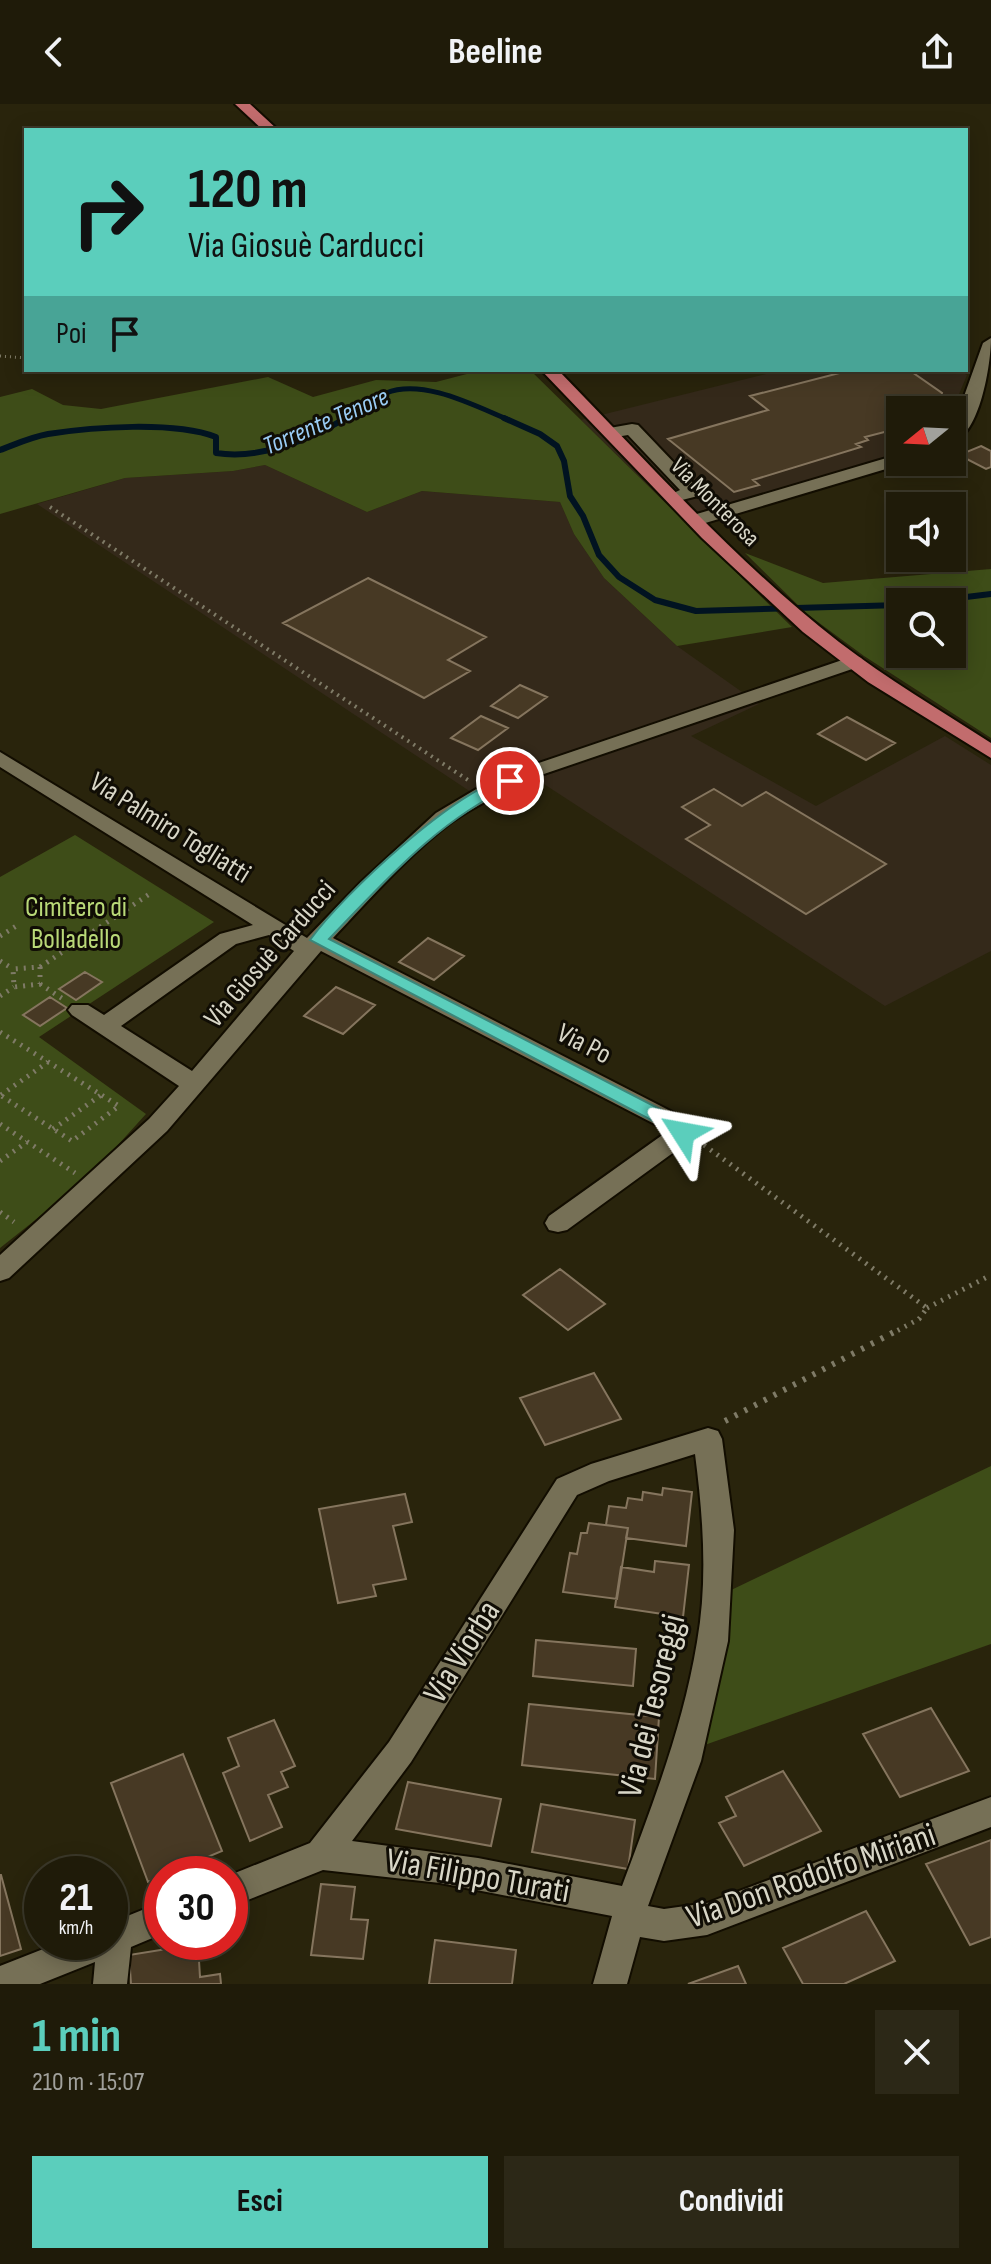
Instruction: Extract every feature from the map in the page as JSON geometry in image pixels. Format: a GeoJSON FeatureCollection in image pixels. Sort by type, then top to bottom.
{"type":"FeatureCollection","features":[{"type":"Feature","properties":{"kind":"main road"},"geometry":{"type":"LineString","coordinates":[[242,104],[269,128]]}},
{"type":"Feature","properties":{"kind":"main road","name":"Via Monterosa"},"geometry":{"type":"LineString","coordinates":[[551,372],[696,520],[812,630],[854,662],[991,752]]}},
{"type":"Feature","properties":{"kind":"street"},"geometry":{"type":"LineString","coordinates":[[966,415],[991,343]]}},
{"type":"Feature","properties":{"kind":"street"},"geometry":{"type":"LineString","coordinates":[[696,520],[886,463]]}},
{"type":"Feature","properties":{"kind":"street","name":"Via Giosuè Carducci"},"geometry":{"type":"LineString","coordinates":[[0,1271],[158,1125],[314,945],[369,887],[444,818],[485,792],[534,771],[854,662]]}},
{"type":"Feature","properties":{"kind":"street","name":"Via Palmiro Togliatti"},"geometry":{"type":"LineString","coordinates":[[0,758],[273,927],[314,945]]}},
{"type":"Feature","properties":{"kind":"street"},"geometry":{"type":"LineString","coordinates":[[104,1026],[228,939],[273,927]]}},
{"type":"Feature","properties":{"kind":"street","name":"Via Po"},"geometry":{"type":"LineString","coordinates":[[314,945],[681,1127]]}},
{"type":"Feature","properties":{"kind":"street"},"geometry":{"type":"LineString","coordinates":[[80,1010],[194,1084]]}},
{"type":"Feature","properties":{"kind":"street"},"geometry":{"type":"LineString","coordinates":[[558,1223],[666,1148],[683,1133],[681,1127]]}},
{"type":"Feature","properties":{"kind":"street","name":"Via Viorba"},"geometry":{"type":"LineString","coordinates":[[322,1854],[400,1752],[567,1487],[601,1472],[708,1439]]}},
{"type":"Feature","properties":{"kind":"street","name":"Via dei Tesoreggi"},"geometry":{"type":"LineString","coordinates":[[610,1984],[630,1911],[685,1761],[713,1641],[719,1530],[708,1439]]}},
{"type":"Feature","properties":{"kind":"street","name":"Via Don Rodolfo Miriani"},"geometry":{"type":"LineString","coordinates":[[630,1911],[664,1925],[707,1919],[991,1812]]}},
{"type":"Feature","properties":{"kind":"street"},"geometry":{"type":"LineString","coordinates":[[248,1884],[322,1854]]}},
{"type":"Feature","properties":{"kind":"street","name":"Via Filippo Turati"},"geometry":{"type":"LineString","coordinates":[[322,1854],[400,1859],[446,1866],[630,1911]]}},
{"type":"Feature","properties":{"kind":"street"},"geometry":{"type":"LineString","coordinates":[[0,1983],[57,1960]]}},
{"type":"Feature","properties":{"kind":"street"},"geometry":{"type":"LineString","coordinates":[[109,1960],[110,1984]]}},
{"type":"Feature","properties":{"kind":"path"},"geometry":{"type":"LineString","coordinates":[[0,356],[24,358]]}},
{"type":"Feature","properties":{"kind":"path"},"geometry":{"type":"LineString","coordinates":[[50,507],[485,792]]}},
{"type":"Feature","properties":{"kind":"path"},"geometry":{"type":"LineString","coordinates":[[0,961],[13,969],[40,967],[151,893]]}},
{"type":"Feature","properties":{"kind":"path"},"geometry":{"type":"LineString","coordinates":[[0,936],[18,925]]}},
{"type":"Feature","properties":{"kind":"path"},"geometry":{"type":"LineString","coordinates":[[0,996],[14,987],[40,984],[40,967]]}},
{"type":"Feature","properties":{"kind":"path"},"geometry":{"type":"LineString","coordinates":[[13,969],[14,987]]}},
{"type":"Feature","properties":{"kind":"path"},"geometry":{"type":"LineString","coordinates":[[0,1032],[119,1106],[72,1141],[2,1097],[48,1062]]}},
{"type":"Feature","properties":{"kind":"path"},"geometry":{"type":"LineString","coordinates":[[53,1129],[101,1095]]}},
{"type":"Feature","properties":{"kind":"path"},"geometry":{"type":"LineString","coordinates":[[0,1124],[78,1174],[65,1184]]}},
{"type":"Feature","properties":{"kind":"path"},"geometry":{"type":"LineString","coordinates":[[681,1127],[927,1308]]}},
{"type":"Feature","properties":{"kind":"path"},"geometry":{"type":"LineString","coordinates":[[0,1161],[27,1142]]}},
{"type":"Feature","properties":{"kind":"path"},"geometry":{"type":"LineString","coordinates":[[0,1212],[14,1222]]}},
{"type":"Feature","properties":{"kind":"path"},"geometry":{"type":"LineString","coordinates":[[7,1228],[27,1213]]}},
{"type":"Feature","properties":{"kind":"path"},"geometry":{"type":"LineString","coordinates":[[708,1439],[719,1424],[919,1319],[927,1308],[991,1275]]}},
{"type":"Feature","properties":{"kind":"shaded area"},"geometry":{"type":"Polygon","coordinates":[[[774,372],[962,372],[967,375],[958,396],[886,396],[886,457],[680,517],[581,420],[774,372]]]}},
{"type":"Feature","properties":{"kind":"shaded area"},"geometry":{"type":"Polygon","coordinates":[[[265,465],[367,512],[422,491],[560,502],[574,534],[604,578],[677,646],[759,704],[691,736],[816,806],[945,736],[991,765],[991,951],[885,1006],[530,775],[483,800],[37,504],[125,478],[233,471],[265,465]]]}},
{"type":"Feature","properties":{"kind":"green space"},"geometry":{"type":"Polygon","coordinates":[[[474,372],[532,372],[792,627],[677,646],[604,578],[574,534],[560,502],[422,491],[367,512],[265,465],[233,471],[125,478],[0,514],[0,397],[32,389],[63,405],[101,409],[268,377],[313,397],[376,380],[436,382],[474,372]]]}},
{"type":"Feature","properties":{"kind":"green space"},"geometry":{"type":"Polygon","coordinates":[[[745,553],[823,583],[991,569],[991,738],[864,656],[807,614],[745,553]]]}},
{"type":"Feature","properties":{"kind":"green space","name":"Cimitero di Bolladello"},"geometry":{"type":"Polygon","coordinates":[[[75,835],[214,922],[39,1037],[146,1114],[87,1179],[0,1248],[0,877],[75,835]]]}},
{"type":"Feature","properties":{"kind":"green space"},"geometry":{"type":"Polygon","coordinates":[[[991,1466],[991,1644],[699,1747],[727,1592],[991,1466]]]}},
{"type":"Feature","properties":{"kind":"building"},"geometry":{"type":"Polygon","coordinates":[[[843,372],[912,372],[942,393],[941,396],[886,396],[886,432],[865,437],[868,440],[856,444],[861,447],[753,480],[759,485],[734,492],[668,439],[768,410],[750,396],[843,372]]]}},
{"type":"Feature","properties":{"kind":"building"},"geometry":{"type":"Polygon","coordinates":[[[981,446],[991,451],[991,467],[986,469],[966,459],[966,452],[981,446]]]}},
{"type":"Feature","properties":{"kind":"building"},"geometry":{"type":"Polygon","coordinates":[[[368,578],[486,637],[448,660],[470,671],[424,698],[283,623],[368,578]]]}},
{"type":"Feature","properties":{"kind":"building"},"geometry":{"type":"Polygon","coordinates":[[[520,685],[547,697],[518,718],[491,706],[520,685]]]}},
{"type":"Feature","properties":{"kind":"building"},"geometry":{"type":"Polygon","coordinates":[[[481,716],[508,728],[478,750],[451,738],[481,716]]]}},
{"type":"Feature","properties":{"kind":"building"},"geometry":{"type":"Polygon","coordinates":[[[847,717],[895,743],[866,760],[818,734],[847,717]]]}},
{"type":"Feature","properties":{"kind":"building"},"geometry":{"type":"Polygon","coordinates":[[[714,789],[742,806],[766,792],[886,864],[806,914],[686,839],[710,825],[682,807],[714,789]]]}},
{"type":"Feature","properties":{"kind":"building"},"geometry":{"type":"Polygon","coordinates":[[[428,938],[464,956],[434,980],[399,962],[428,938]]]}},
{"type":"Feature","properties":{"kind":"building"},"geometry":{"type":"Polygon","coordinates":[[[85,972],[102,982],[76,1000],[59,989],[85,972]]]}},
{"type":"Feature","properties":{"kind":"building"},"geometry":{"type":"Polygon","coordinates":[[[336,987],[375,1005],[343,1034],[304,1016],[336,987]]]}},
{"type":"Feature","properties":{"kind":"building"},"geometry":{"type":"Polygon","coordinates":[[[50,997],[67,1008],[40,1026],[23,1015],[50,997]]]}},
{"type":"Feature","properties":{"kind":"building"},"geometry":{"type":"Polygon","coordinates":[[[560,1269],[605,1304],[568,1330],[523,1295],[560,1269]]]}},
{"type":"Feature","properties":{"kind":"building"},"geometry":{"type":"Polygon","coordinates":[[[594,1373],[621,1419],[545,1445],[520,1398],[594,1373]]]}},
{"type":"Feature","properties":{"kind":"building"},"geometry":{"type":"Polygon","coordinates":[[[663,1488],[692,1492],[686,1546],[626,1538],[628,1528],[606,1525],[609,1506],[626,1508],[628,1498],[642,1500],[643,1492],[662,1495],[663,1488]]]}},
{"type":"Feature","properties":{"kind":"building"},"geometry":{"type":"Polygon","coordinates":[[[405,1494],[412,1522],[393,1526],[406,1579],[373,1585],[376,1596],[338,1603],[319,1509],[405,1494]]]}},
{"type":"Feature","properties":{"kind":"building"},"geometry":{"type":"Polygon","coordinates":[[[589,1523],[628,1528],[617,1599],[563,1592],[570,1553],[577,1554],[581,1533],[587,1533],[589,1523]]]}},
{"type":"Feature","properties":{"kind":"building"},"geometry":{"type":"Polygon","coordinates":[[[655,1561],[689,1565],[683,1617],[615,1607],[621,1567],[654,1572],[655,1561]]]}},
{"type":"Feature","properties":{"kind":"building"},"geometry":{"type":"Polygon","coordinates":[[[536,1640],[636,1649],[633,1686],[533,1676],[536,1640]]]}},
{"type":"Feature","properties":{"kind":"building"},"geometry":{"type":"Polygon","coordinates":[[[529,1704],[659,1717],[655,1779],[522,1765],[529,1704]]]}},
{"type":"Feature","properties":{"kind":"building"},"geometry":{"type":"Polygon","coordinates":[[[931,1708],[969,1771],[900,1797],[863,1734],[931,1708]]]}},
{"type":"Feature","properties":{"kind":"building"},"geometry":{"type":"Polygon","coordinates":[[[274,1720],[295,1766],[281,1772],[288,1787],[268,1795],[282,1827],[250,1841],[223,1773],[239,1766],[228,1738],[274,1720]]]}},
{"type":"Feature","properties":{"kind":"building"},"geometry":{"type":"Polygon","coordinates":[[[183,1754],[222,1851],[210,1856],[144,1856],[144,1871],[111,1783],[183,1754]]]}},
{"type":"Feature","properties":{"kind":"building"},"geometry":{"type":"Polygon","coordinates":[[[783,1771],[821,1831],[744,1866],[719,1823],[736,1816],[726,1797],[783,1771]]]}},
{"type":"Feature","properties":{"kind":"building"},"geometry":{"type":"Polygon","coordinates":[[[408,1782],[501,1799],[491,1846],[396,1829],[408,1782]]]}},
{"type":"Feature","properties":{"kind":"building"},"geometry":{"type":"Polygon","coordinates":[[[541,1804],[635,1820],[628,1869],[532,1852],[541,1804]]]}},
{"type":"Feature","properties":{"kind":"building"},"geometry":{"type":"Polygon","coordinates":[[[991,1840],[991,1937],[970,1945],[926,1864],[991,1840]]]}},
{"type":"Feature","properties":{"kind":"building"},"geometry":{"type":"Polygon","coordinates":[[[0,1875],[21,1949],[0,1956],[0,1875]]]}},
{"type":"Feature","properties":{"kind":"building"},"geometry":{"type":"Polygon","coordinates":[[[321,1884],[355,1887],[351,1919],[368,1920],[363,1959],[311,1955],[321,1884]]]}},
{"type":"Feature","properties":{"kind":"building"},"geometry":{"type":"Polygon","coordinates":[[[866,1911],[895,1961],[844,1984],[803,1984],[783,1948],[866,1911]]]}},
{"type":"Feature","properties":{"kind":"building"},"geometry":{"type":"Polygon","coordinates":[[[435,1940],[516,1950],[512,1984],[429,1984],[435,1940]]]}},
{"type":"Feature","properties":{"kind":"building"},"geometry":{"type":"Polygon","coordinates":[[[144,1953],[144,1960],[199,1960],[200,1977],[220,1974],[221,1984],[131,1984],[129,1955],[144,1953]]]}},
{"type":"Feature","properties":{"kind":"building"},"geometry":{"type":"Polygon","coordinates":[[[738,1966],[746,1984],[688,1984],[738,1966]]]}},
{"type":"Feature","properties":{"kind":"waterway","name":"Torrente Tenore"},"geometry":{"type":"LineString","coordinates":[[346,418],[386,393],[416,389],[465,401],[509,420]]}},
{"type":"Feature","properties":{"kind":"waterway","name":"Torrente Tenore"},"geometry":{"type":"LineString","coordinates":[[0,450],[48,434],[87,429],[156,427],[216,437],[216,453],[250,454],[300,441],[346,418]]}},
{"type":"Feature","properties":{"kind":"waterway","name":"Torrente Tenore"},"geometry":{"type":"LineString","coordinates":[[504,418],[540,434],[557,446],[564,461],[570,496],[583,516],[599,555],[619,577],[655,600],[696,611],[886,605]]}},
{"type":"Feature","properties":{"kind":"waterway","name":"Torrente Tenore"},"geometry":{"type":"LineString","coordinates":[[966,597],[991,594]]}},
{"type":"Feature","properties":{"kind":"route"},"geometry":{"type":"LineString","coordinates":[[510,781],[485,792],[444,818],[369,887],[318,940],[681,1127],[683,1133]]}}]}
